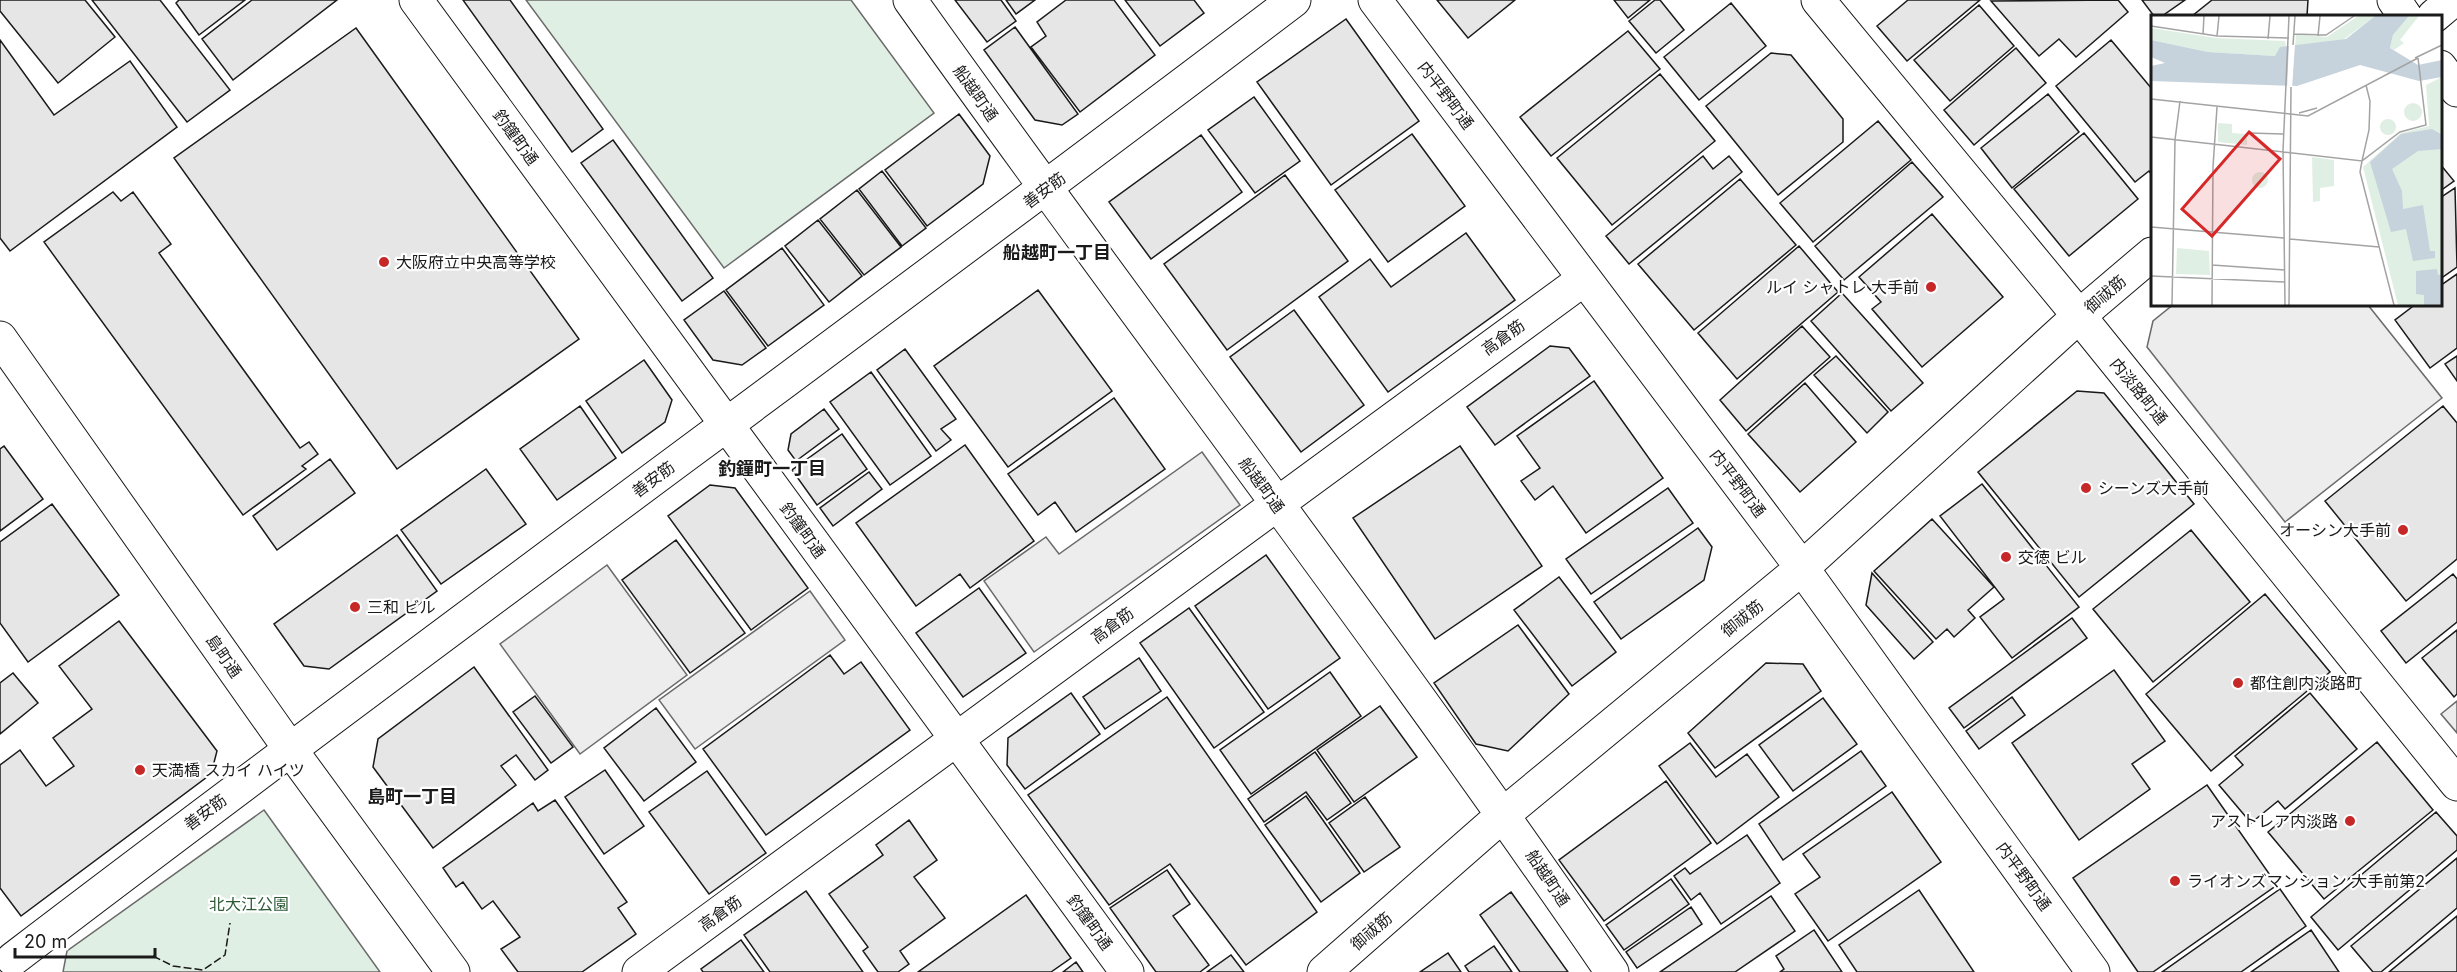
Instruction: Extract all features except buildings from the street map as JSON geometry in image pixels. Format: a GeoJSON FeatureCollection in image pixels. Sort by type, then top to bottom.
{"type":"FeatureCollection","features":[{"type":"Feature","properties":{"kind":"street","name":"釣鐘町通"},"geometry":{"type":"LineString","coordinates":[[416,0],[1126,972]]}},
{"type":"Feature","properties":{"kind":"street","name":"船越町通"},"geometry":{"type":"LineString","coordinates":[[910,0],[1045,189],[1504,814],[1612,972]]}},
{"type":"Feature","properties":{"kind":"street","name":"善安筋"},"geometry":{"type":"LineString","coordinates":[[12,958],[1045,189],[1294,0]]}},
{"type":"Feature","properties":{"kind":"street","name":"内平野町通"},"geometry":{"type":"LineString","coordinates":[[1376,0],[1802,568],[2093,972]]}},
{"type":"Feature","properties":{"kind":"street","name":"内淡路町通"},"geometry":{"type":"LineString","coordinates":[[1818,0],[2079,316],[2457,784]]}},
{"type":"Feature","properties":{"kind":"street"},"geometry":{"type":"LineString","coordinates":[[2394,0],[2404,15]]}},
{"type":"Feature","properties":{"kind":"street"},"geometry":{"type":"LineString","coordinates":[[2435,15],[2453,0]]}},
{"type":"Feature","properties":{"kind":"street"},"geometry":{"type":"LineString","coordinates":[[2442,70],[2457,90]]}},
{"type":"Feature","properties":{"kind":"street","name":"御祓筋"},"geometry":{"type":"LineString","coordinates":[[1324,972],[1504,814],[1802,568],[2079,316],[2151,255]]}},
{"type":"Feature","properties":{"kind":"street","name":"高倉筋"},"geometry":{"type":"LineString","coordinates":[[639,972],[958,740],[1275,503],[1584,279]]}},
{"type":"Feature","properties":{"kind":"street","name":"島町通"},"geometry":{"type":"LineString","coordinates":[[0,338],[290,749],[453,972]]}},
{"type":"Feature","properties":{"kind":"green space"},"geometry":{"type":"Polygon","coordinates":[[[526,0],[851,0],[934,113],[724,268],[526,0]]]}},
{"type":"Feature","properties":{"kind":"green space","name":"北大江公園"},"geometry":{"type":"Polygon","coordinates":[[[264,810],[380,972],[63,972],[67,951],[264,810]]]}},
{"type":"Feature","properties":{"kind":"shaded area"},"geometry":{"type":"Polygon","coordinates":[[[2172,306],[2369,306],[2442,398],[2285,522],[2147,347],[2153,321],[2172,306]]]}},
{"type":"Feature","properties":{"kind":"shaded area"},"geometry":{"type":"Polygon","coordinates":[[[1202,452],[1240,505],[1034,652],[984,581],[1046,537],[1059,554],[1202,452]]]}},
{"type":"Feature","properties":{"kind":"shaded area"},"geometry":{"type":"Polygon","coordinates":[[[607,565],[687,675],[580,754],[500,644],[607,565]]]}},
{"type":"Feature","properties":{"kind":"shaded area"},"geometry":{"type":"Polygon","coordinates":[[[810,591],[845,640],[695,749],[659,700],[810,591]]]}},
{"type":"Feature","properties":{"kind":"shaded area"},"geometry":{"type":"Polygon","coordinates":[[[2457,701],[2457,733],[2441,714],[2457,701]]]}},
{"type":"Feature","properties":{"kind":"fence"},"geometry":{"type":"LineString","coordinates":[[153,956],[173,966],[203,970],[225,955],[230,923]]}},
{"type":"Feature","properties":{"kind":"place","name":"大阪府立中央高等学校"},"geometry":{"type":"Point","coordinates":[384,262]}},
{"type":"Feature","properties":{"kind":"place","name":"ルイ シャトレ 大手前"},"geometry":{"type":"Point","coordinates":[1931,287]}},
{"type":"Feature","properties":{"kind":"place","name":"シーンズ大手前"},"geometry":{"type":"Point","coordinates":[2086,488]}},
{"type":"Feature","properties":{"kind":"place","name":"オーシン大手前"},"geometry":{"type":"Point","coordinates":[2403,530]}},
{"type":"Feature","properties":{"kind":"place","name":"交徳 ビル"},"geometry":{"type":"Point","coordinates":[2006,557]}},
{"type":"Feature","properties":{"kind":"place","name":"三和 ビル"},"geometry":{"type":"Point","coordinates":[355,607]}},
{"type":"Feature","properties":{"kind":"place","name":"都住創内淡路町"},"geometry":{"type":"Point","coordinates":[2238,683]}},
{"type":"Feature","properties":{"kind":"place","name":"天満橋 スカイ ハイツ"},"geometry":{"type":"Point","coordinates":[140,770]}},
{"type":"Feature","properties":{"kind":"place","name":"アストレア内淡路"},"geometry":{"type":"Point","coordinates":[2350,821]}},
{"type":"Feature","properties":{"kind":"place","name":"ライオンズマンション 大手前第2"},"geometry":{"type":"Point","coordinates":[2175,881]}},
{"type":"Feature","properties":{"kind":"district","name":"船越町一丁目"},"geometry":{"type":"Point","coordinates":[1057,253]}},
{"type":"Feature","properties":{"kind":"district","name":"釣鐘町一丁目"},"geometry":{"type":"Point","coordinates":[772,469]}},
{"type":"Feature","properties":{"kind":"district","name":"島町一丁目"},"geometry":{"type":"Point","coordinates":[412,797]}}]}
